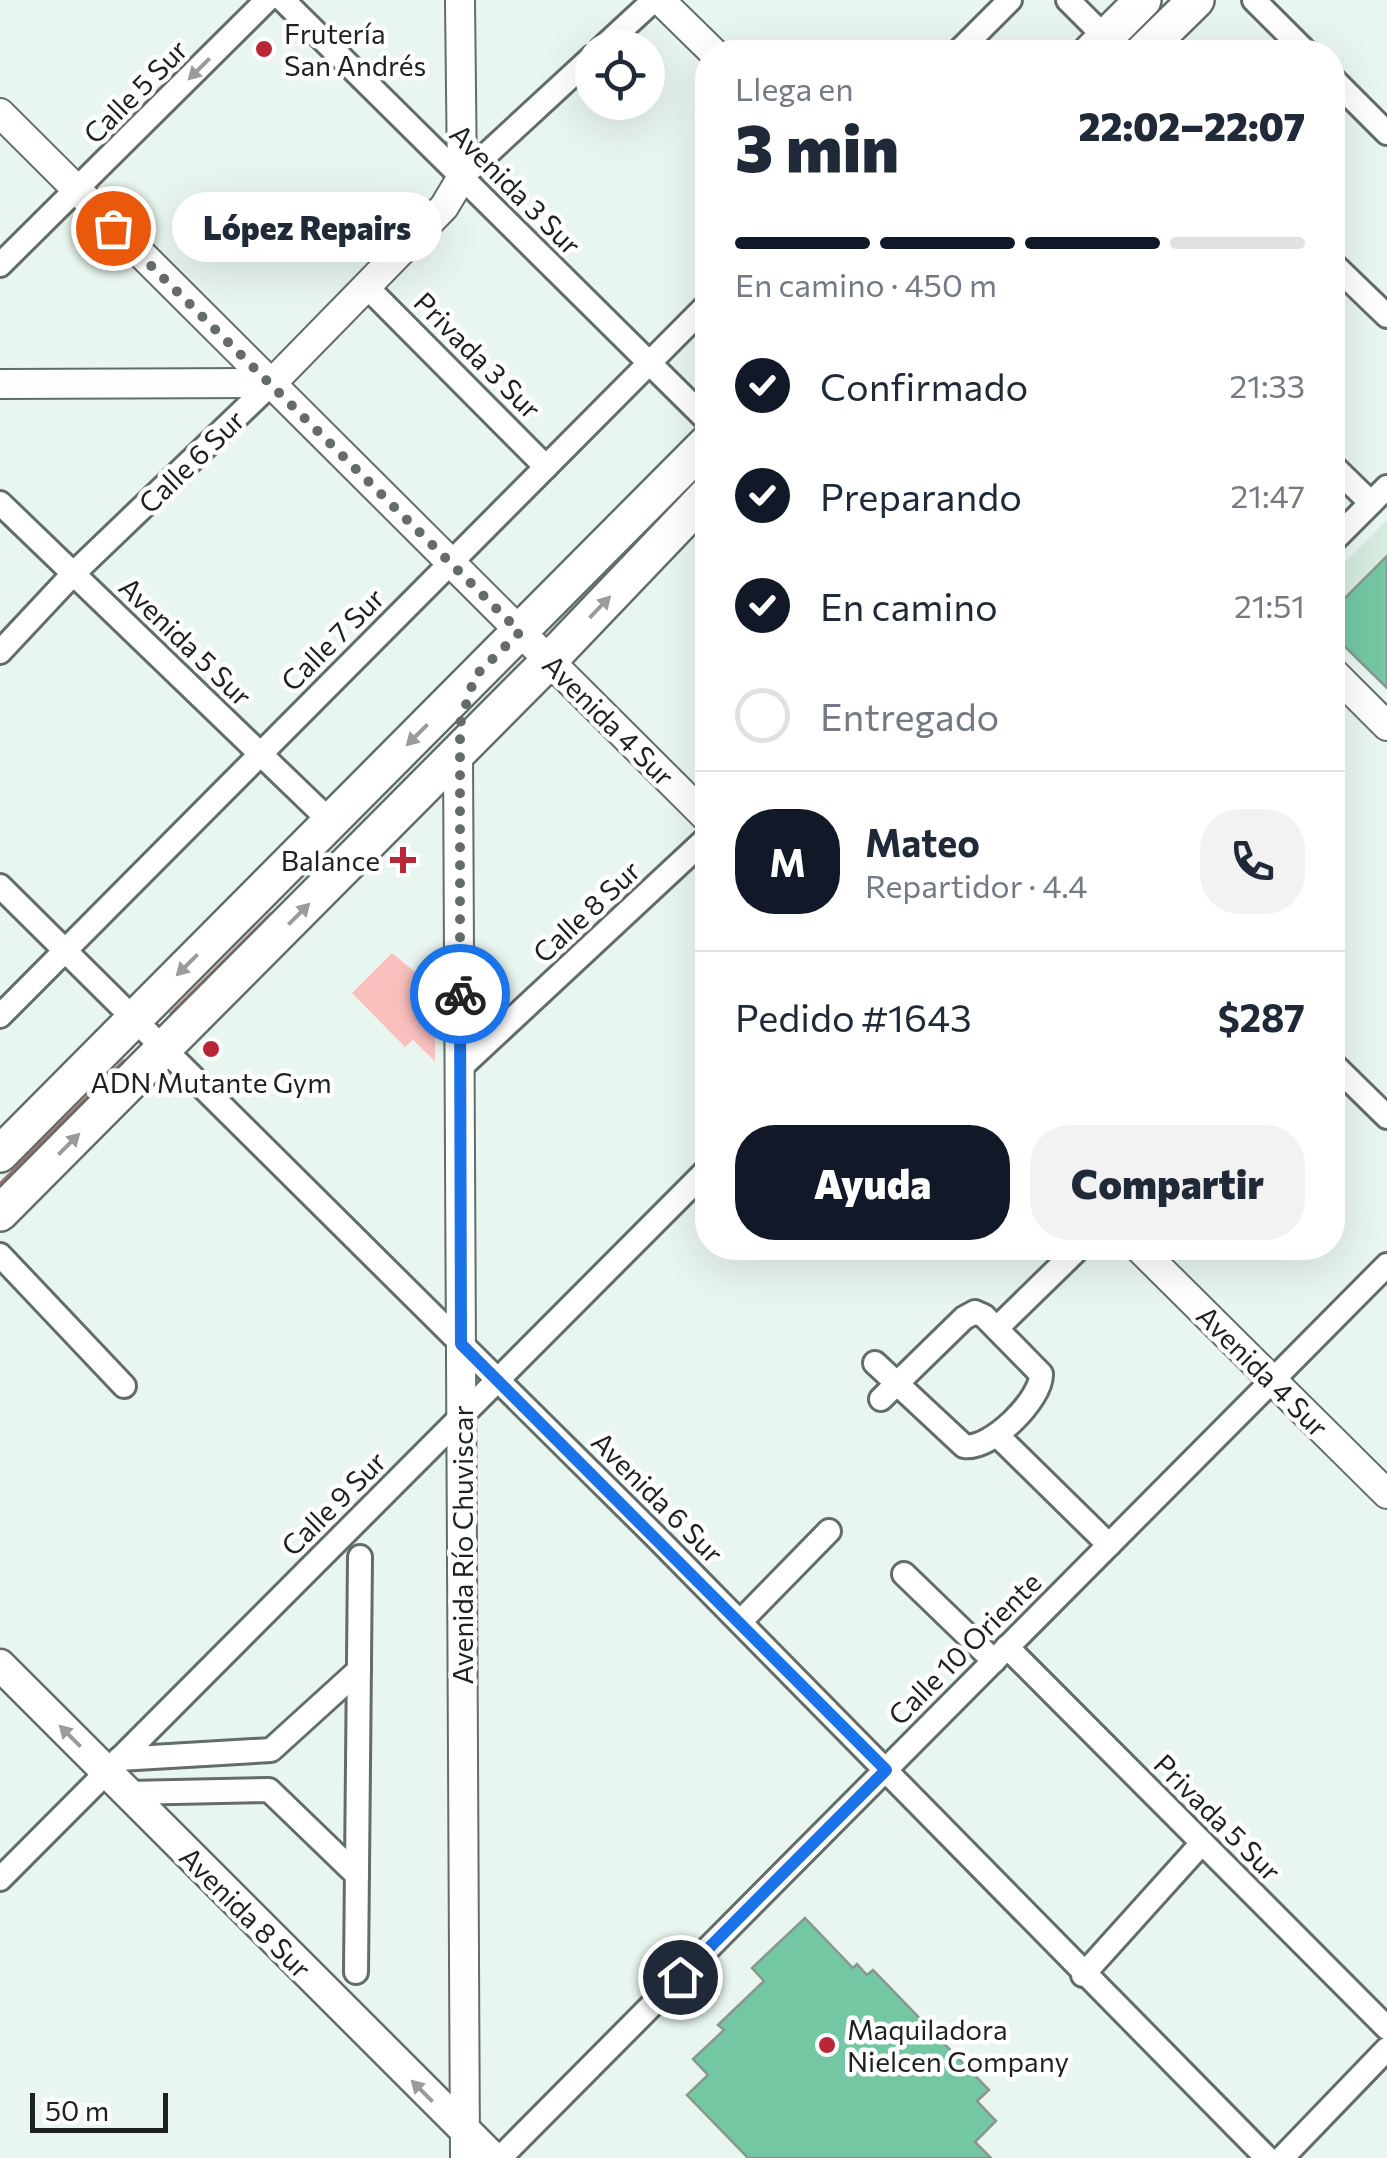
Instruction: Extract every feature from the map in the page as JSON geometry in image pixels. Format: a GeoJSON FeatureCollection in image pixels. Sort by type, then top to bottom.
{"type":"FeatureCollection","features":[{"type":"Feature","properties":{"kind":"main road"},"geometry":{"type":"LineString","coordinates":[[1104,40],[1143,0]]}},
{"type":"Feature","properties":{"kind":"main road"},"geometry":{"type":"LineString","coordinates":[[1155,40],[1196,0]]}},
{"type":"Feature","properties":{"kind":"main road"},"geometry":{"type":"LineString","coordinates":[[0,1154],[695,455]]}},
{"type":"Feature","properties":{"kind":"main road"},"geometry":{"type":"LineString","coordinates":[[0,1212],[549,660],[695,508]]}},
{"type":"Feature","properties":{"kind":"main road"},"geometry":{"type":"LineString","coordinates":[[458,752],[460,724],[475,676]]}},
{"type":"Feature","properties":{"kind":"main road","name":"Avenida 8 Sur"},"geometry":{"type":"LineString","coordinates":[[0,1665],[118,1775],[465,2146],[496,2158]]}},
{"type":"Feature","properties":{"kind":"street","name":"Calle 5 Sur"},"geometry":{"type":"LineString","coordinates":[[0,264],[77,193],[268,0]]}},
{"type":"Feature","properties":{"kind":"street","name":"Avenida 3 Sur"},"geometry":{"type":"LineString","coordinates":[[283,0],[695,408]]}},
{"type":"Feature","properties":{"kind":"street"},"geometry":{"type":"LineString","coordinates":[[460,0],[462,177]]}},
{"type":"Feature","properties":{"kind":"street"},"geometry":{"type":"LineString","coordinates":[[623,30],[657,0],[699,40]]}},
{"type":"Feature","properties":{"kind":"street"},"geometry":{"type":"LineString","coordinates":[[970,40],[1010,0]]}},
{"type":"Feature","properties":{"kind":"street"},"geometry":{"type":"LineString","coordinates":[[1068,0],[1096,40]]}},
{"type":"Feature","properties":{"kind":"street"},"geometry":{"type":"LineString","coordinates":[[1254,0],[1294,40]]}},
{"type":"Feature","properties":{"kind":"street","name":"Calle 6 Sur"},"geometry":{"type":"LineString","coordinates":[[0,652],[73,574],[272,383],[444,207],[462,177],[575,72]]}},
{"type":"Feature","properties":{"kind":"street"},"geometry":{"type":"LineString","coordinates":[[1345,91],[1387,133]]}},
{"type":"Feature","properties":{"kind":"street","name":"Avenida 4 Sur"},"geometry":{"type":"LineString","coordinates":[[0,114],[695,806]]}},
{"type":"Feature","properties":{"kind":"street"},"geometry":{"type":"LineString","coordinates":[[1345,276],[1387,316]]}},
{"type":"Feature","properties":{"kind":"street","name":"Privada 3 Sur"},"geometry":{"type":"LineString","coordinates":[[366,286],[546,467]]}},
{"type":"Feature","properties":{"kind":"street","name":"Calle 7 Sur"},"geometry":{"type":"LineString","coordinates":[[0,1016],[695,317]]}},
{"type":"Feature","properties":{"kind":"street"},"geometry":{"type":"LineString","coordinates":[[0,384],[272,383]]}},
{"type":"Feature","properties":{"kind":"street"},"geometry":{"type":"LineString","coordinates":[[1345,473],[1379,495],[1345,529]]}},
{"type":"Feature","properties":{"kind":"street","name":"Avenida 5 Sur"},"geometry":{"type":"LineString","coordinates":[[0,503],[330,822]]}},
{"type":"Feature","properties":{"kind":"street"},"geometry":{"type":"LineString","coordinates":[[1345,684],[1387,726]]}},
{"type":"Feature","properties":{"kind":"street","name":"Avenida Río Chuviscar"},"geometry":{"type":"LineString","coordinates":[[458,752],[465,2146]]}},
{"type":"Feature","properties":{"kind":"street","name":"Calle 8 Sur"},"geometry":{"type":"LineString","coordinates":[[460,1068],[695,849]]}},
{"type":"Feature","properties":{"kind":"street","name":"Avenida 6 Sur"},"geometry":{"type":"LineString","coordinates":[[0,886],[740,1622],[1267,2158]]}},
{"type":"Feature","properties":{"kind":"street"},"geometry":{"type":"LineString","coordinates":[[1345,1076],[1387,1117]]}},
{"type":"Feature","properties":{"kind":"street","name":"Calle 9 Sur"},"geometry":{"type":"LineString","coordinates":[[0,1879],[118,1775],[462,1416],[695,1182]]}},
{"type":"Feature","properties":{"kind":"street"},"geometry":{"type":"LineString","coordinates":[[0,1255],[124,1386]]}},
{"type":"Feature","properties":{"kind":"street"},"geometry":{"type":"LineString","coordinates":[[997,1328],[1067,1260]]}},
{"type":"Feature","properties":{"kind":"street","name":"Avenida 4 Sur"},"geometry":{"type":"LineString","coordinates":[[1151,1260],[1387,1494]]}},
{"type":"Feature","properties":{"kind":"street","name":"Calle 10 Oriente"},"geometry":{"type":"LineString","coordinates":[[496,2158],[1387,1266]]}},
{"type":"Feature","properties":{"kind":"street"},"geometry":{"type":"LineString","coordinates":[[875,1363],[889,1391],[970,1448],[982,1446],[997,1435],[1035,1394],[1041,1382],[1038,1367],[975,1312],[889,1391]]}},
{"type":"Feature","properties":{"kind":"street"},"geometry":{"type":"LineString","coordinates":[[997,1435],[1109,1545]]}},
{"type":"Feature","properties":{"kind":"street"},"geometry":{"type":"LineString","coordinates":[[740,1622],[829,1531]]}},
{"type":"Feature","properties":{"kind":"street"},"geometry":{"type":"LineString","coordinates":[[356,1972],[360,1557]]}},
{"type":"Feature","properties":{"kind":"street","name":"Privada 5 Sur"},"geometry":{"type":"LineString","coordinates":[[904,1574],[1000,1654],[1202,1843],[1387,2028]]}},
{"type":"Feature","properties":{"kind":"street"},"geometry":{"type":"LineString","coordinates":[[118,1775],[272,1750],[359,1670]]}},
{"type":"Feature","properties":{"kind":"street"},"geometry":{"type":"LineString","coordinates":[[118,1775],[269,1790],[357,1875]]}},
{"type":"Feature","properties":{"kind":"street"},"geometry":{"type":"LineString","coordinates":[[1084,1975],[1202,1843]]}},
{"type":"Feature","properties":{"kind":"street"},"geometry":{"type":"LineString","coordinates":[[1282,2158],[1387,2049]]}},
{"type":"Feature","properties":{"kind":"shaded area"},"geometry":{"type":"Polygon","coordinates":[[[1387,520],[1387,688],[1345,646],[1345,562],[1387,520]]]}},
{"type":"Feature","properties":{"kind":"shaded area"},"geometry":{"type":"Polygon","coordinates":[[[392,953],[416,973],[436,972],[435,1061],[413,1040],[405,1047],[352,993],[392,953]]]}},
{"type":"Feature","properties":{"kind":"building"},"geometry":{"type":"Polygon","coordinates":[[[1387,556],[1387,688],[1345,647],[1345,598],[1387,556]]]}},
{"type":"Feature","properties":{"kind":"building","name":"Maquiladora Nielcen Company"},"geometry":{"type":"Polygon","coordinates":[[[805,1918],[853,1968],[857,1964],[867,1975],[873,1970],[989,2090],[977,2101],[996,2121],[975,2142],[991,2158],[748,2158],[687,2095],[708,2075],[693,2059],[724,2030],[718,2025],[764,1981],[752,1968],[805,1918]]]}},
{"type":"Feature","properties":{"kind":"waterway"},"geometry":{"type":"LineString","coordinates":[[172,1014],[271,915]]}},
{"type":"Feature","properties":{"kind":"waterway"},"geometry":{"type":"LineString","coordinates":[[0,1185],[124,1062]]}},
{"type":"Feature","properties":{"kind":"way so far"},"geometry":{"type":"LineString","coordinates":[[113,228],[520,632],[475,676],[460,724],[460,994]]}},
{"type":"Feature","properties":{"kind":"place","name":"Frutería San Andrés"},"geometry":{"type":"Point","coordinates":[264,49]}},
{"type":"Feature","properties":{"kind":"place","name":"López Repairs"},"geometry":{"type":"Point","coordinates":[113,228]}},
{"type":"Feature","properties":{"kind":"place","name":"Balance"},"geometry":{"type":"Point","coordinates":[403,860]}},
{"type":"Feature","properties":{"kind":"place","name":"ADN Mutante Gym"},"geometry":{"type":"Point","coordinates":[211,1049]}},
{"type":"Feature","properties":{"kind":"place","name":"Maquiladora Nielcen Company"},"geometry":{"type":"Point","coordinates":[827,2045]}},
{"type":"Feature","properties":{"kind":"route"},"geometry":{"type":"LineString","coordinates":[[460,994],[461,1344],[886,1770],[680,1977]]}}]}
